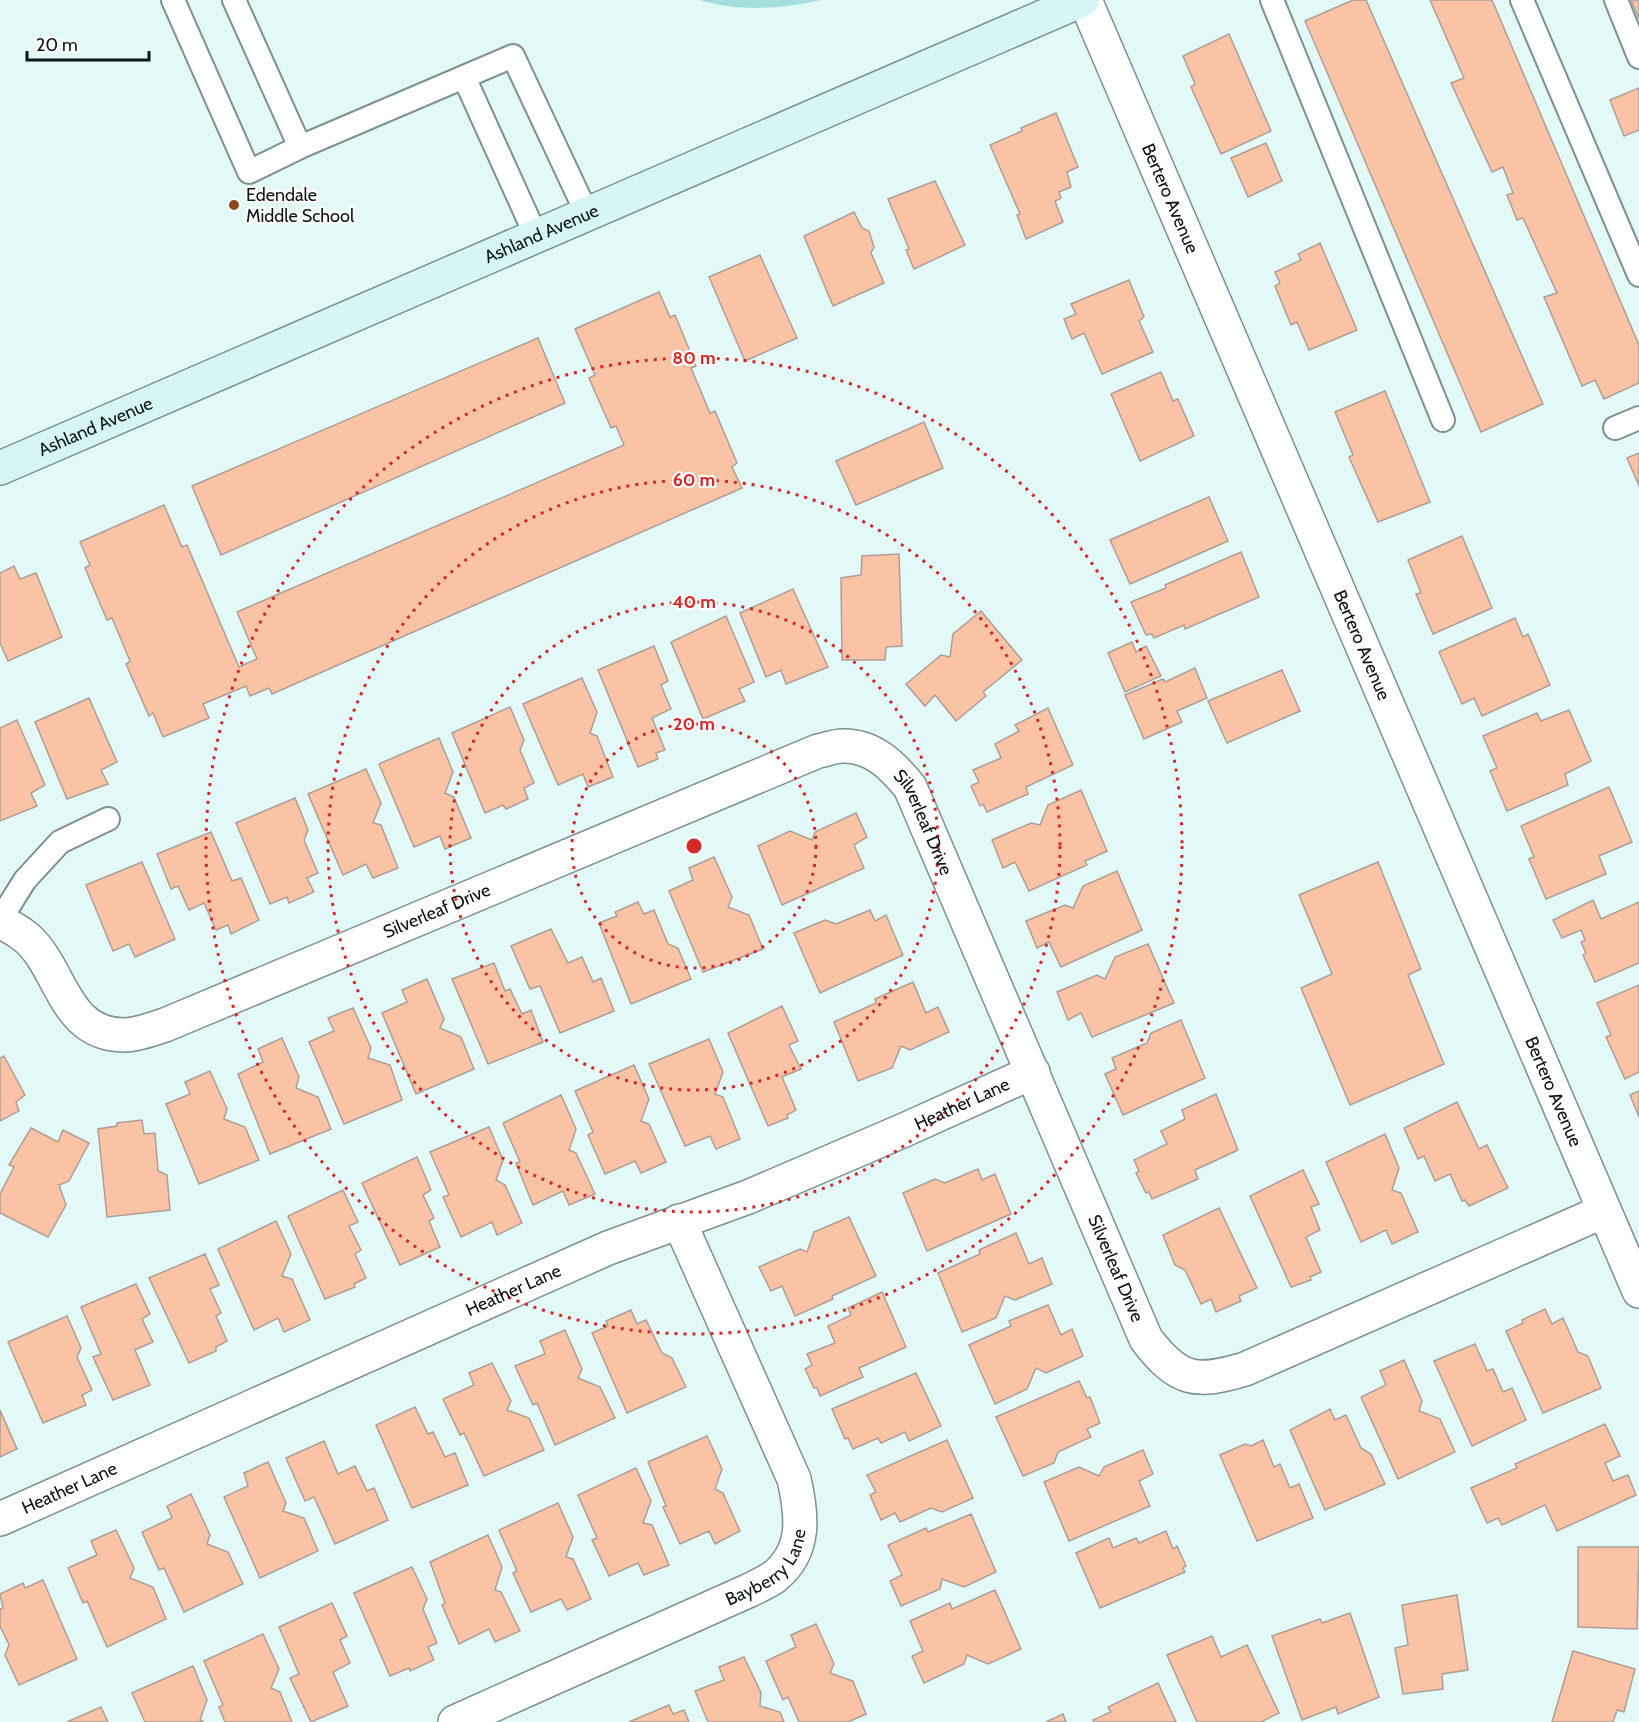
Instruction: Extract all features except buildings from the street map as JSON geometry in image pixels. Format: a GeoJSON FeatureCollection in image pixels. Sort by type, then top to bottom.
{"type":"FeatureCollection","features":[{"type":"Feature","properties":{"kind":"street","name":"Ashland Avenue"},"geometry":{"type":"LineString","coordinates":[[0,468],[1084,0]]}},
{"type":"Feature","properties":{"kind":"street","name":"Bertero Avenue"},"geometry":{"type":"LineString","coordinates":[[1084,0],[1639,1291]]}},
{"type":"Feature","properties":{"kind":"street","name":"Silverleaf Drive"},"geometry":{"type":"LineString","coordinates":[[0,921],[28,940],[42,957],[68,1004],[84,1021],[104,1031],[125,1035],[135,1033],[165,1025],[818,751],[842,746],[872,752],[894,767],[910,787],[1146,1339],[1162,1359],[1180,1373],[1198,1378],[1222,1376],[1245,1369],[1604,1212]]}},
{"type":"Feature","properties":{"kind":"street","name":"Heather Lane"},"geometry":{"type":"LineString","coordinates":[[0,1519],[608,1248],[759,1192],[1033,1072]]}},
{"type":"Feature","properties":{"kind":"street","name":"Bayberry Lane"},"geometry":{"type":"LineString","coordinates":[[455,1722],[750,1590],[774,1577],[793,1557],[801,1533],[800,1506],[794,1479],[679,1221]]}},
{"type":"Feature","properties":{"kind":"lane"},"geometry":{"type":"LineString","coordinates":[[173,0],[249,172],[300,147],[513,56],[587,214]]}},
{"type":"Feature","properties":{"kind":"lane"},"geometry":{"type":"LineString","coordinates":[[234,0],[300,147]]}},
{"type":"Feature","properties":{"kind":"lane"},"geometry":{"type":"LineString","coordinates":[[1272,0],[1443,420]]}},
{"type":"Feature","properties":{"kind":"lane"},"geometry":{"type":"LineString","coordinates":[[1521,0],[1639,275]]}},
{"type":"Feature","properties":{"kind":"lane"},"geometry":{"type":"LineString","coordinates":[[1616,0],[1639,57]]}},
{"type":"Feature","properties":{"kind":"lane"},"geometry":{"type":"LineString","coordinates":[[464,77],[536,236]]}},
{"type":"Feature","properties":{"kind":"lane"},"geometry":{"type":"LineString","coordinates":[[1615,428],[1639,418]]}},
{"type":"Feature","properties":{"kind":"lane"},"geometry":{"type":"LineString","coordinates":[[0,921],[25,880],[60,842],[108,819]]}},
{"type":"Feature","properties":{"kind":"shaded area"},"geometry":{"type":"Polygon","coordinates":[[[700,0],[821,0],[791,5],[745,8],[700,0]]]}},
{"type":"Feature","properties":{"kind":"place","name":"Edendale Middle School"},"geometry":{"type":"Point","coordinates":[234,205]}}]}
